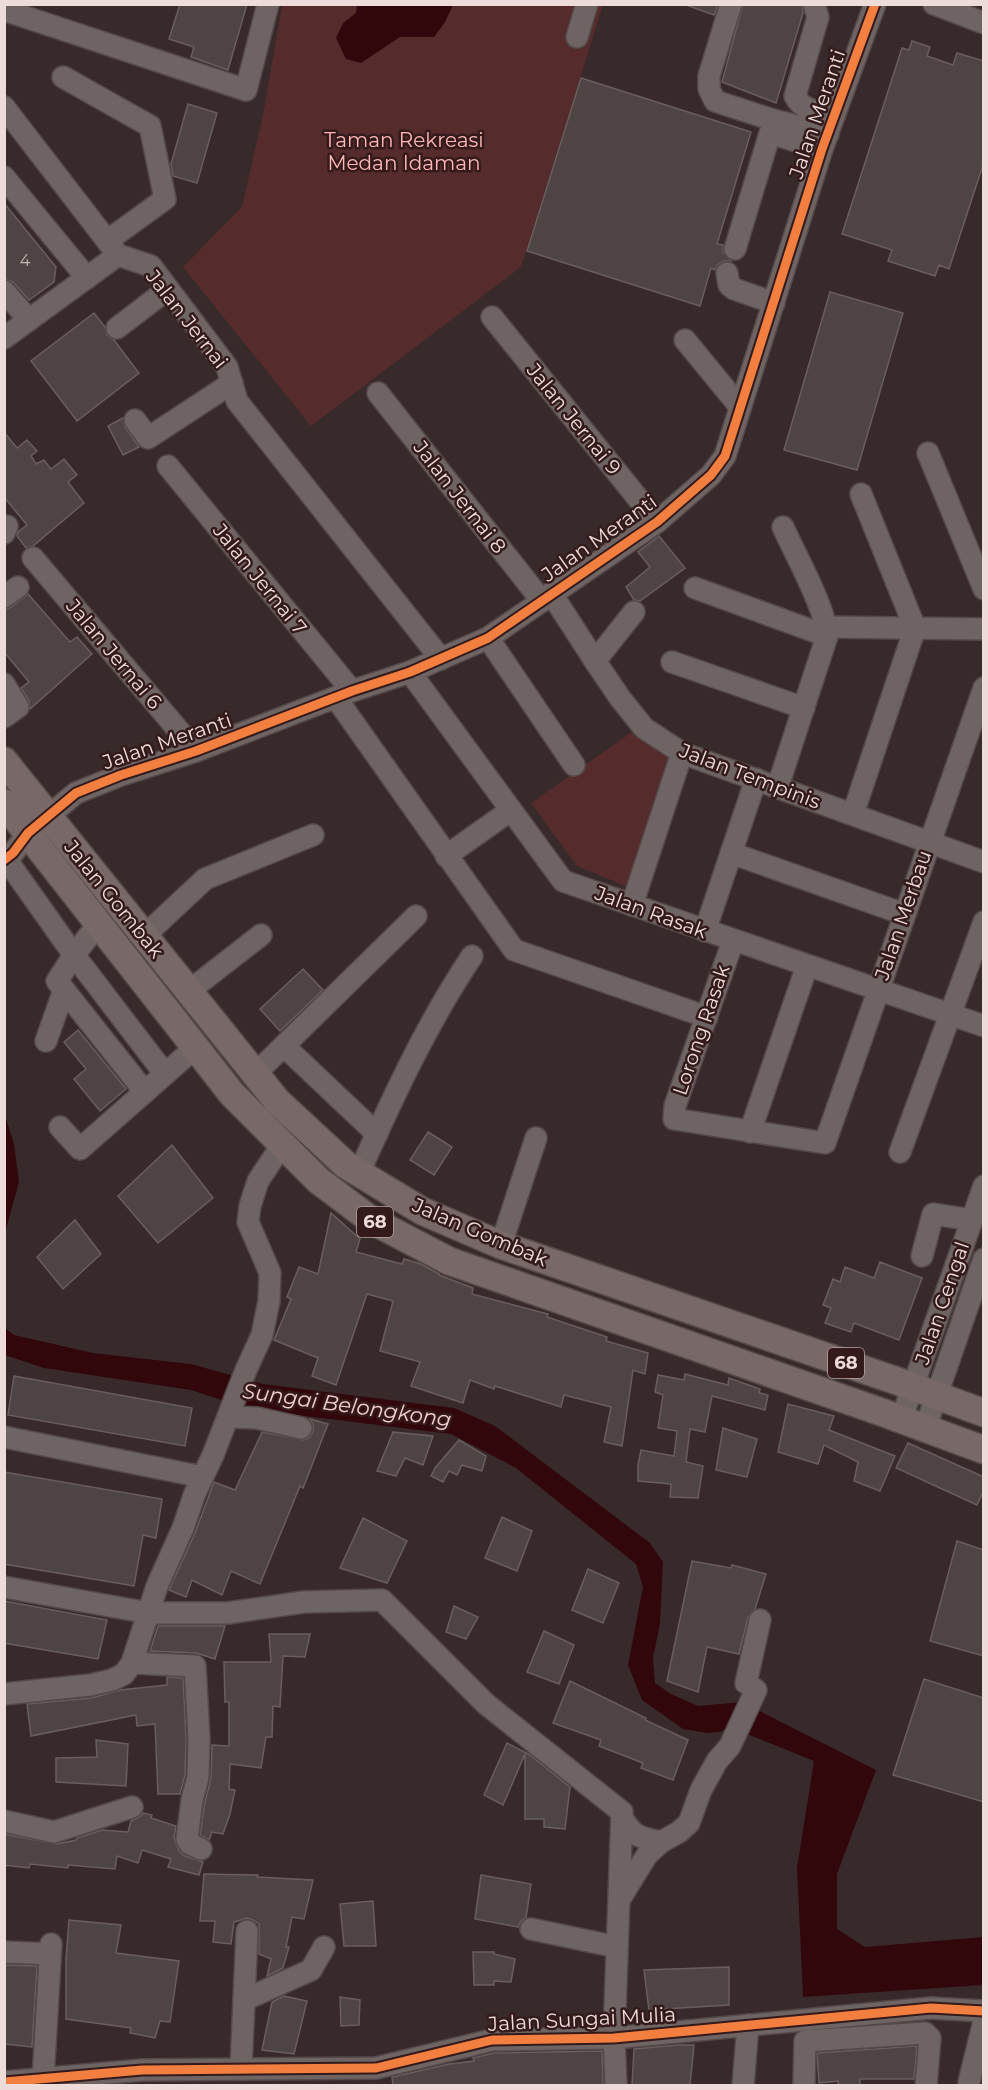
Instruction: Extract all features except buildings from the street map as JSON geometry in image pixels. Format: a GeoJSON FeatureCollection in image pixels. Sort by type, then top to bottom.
{"type":"FeatureCollection","features":[{"type":"Feature","properties":{"kind":"main road","name":"Jalan Gombak"},"geometry":{"type":"LineString","coordinates":[[4,761],[38,825],[99,923],[197,1046],[232,1094],[318,1180],[371,1220],[449,1261],[984,1450]]}},
{"type":"Feature","properties":{"kind":"main road","name":"Jalan Gombak"},"geometry":{"type":"LineString","coordinates":[[4,803],[38,825],[144,936],[278,1101],[346,1165],[422,1211],[501,1245],[984,1413]]}},
{"type":"Feature","properties":{"kind":"street"},"geometry":{"type":"LineString","coordinates":[[4,10],[246,90],[268,4]]}},
{"type":"Feature","properties":{"kind":"street"},"geometry":{"type":"LineString","coordinates":[[576,37],[586,4]]}},
{"type":"Feature","properties":{"kind":"street"},"geometry":{"type":"LineString","coordinates":[[731,4],[709,76],[709,89],[715,100],[773,120],[828,133]]}},
{"type":"Feature","properties":{"kind":"street"},"geometry":{"type":"LineString","coordinates":[[814,4],[818,17],[795,96],[798,104],[807,109],[828,133]]}},
{"type":"Feature","properties":{"kind":"street","name":"Jalan Meranti"},"geometry":{"type":"LineString","coordinates":[[5,859],[38,825],[76,793],[410,672],[488,638],[657,522],[711,475],[725,456],[828,133],[875,4]]}},
{"type":"Feature","properties":{"kind":"street"},"geometry":{"type":"LineString","coordinates":[[934,4],[984,23]]}},
{"type":"Feature","properties":{"kind":"street"},"geometry":{"type":"LineString","coordinates":[[4,338],[87,278],[113,248],[165,199],[150,126],[63,78]]}},
{"type":"Feature","properties":{"kind":"street"},"geometry":{"type":"LineString","coordinates":[[4,108],[113,248]]}},
{"type":"Feature","properties":{"kind":"street"},"geometry":{"type":"LineString","coordinates":[[735,249],[770,133],[828,133]]}},
{"type":"Feature","properties":{"kind":"street"},"geometry":{"type":"LineString","coordinates":[[4,177],[87,278]]}},
{"type":"Feature","properties":{"kind":"street","name":"Jalan Jernai"},"geometry":{"type":"LineString","coordinates":[[113,248],[150,266],[227,367],[237,401],[441,659]]}},
{"type":"Feature","properties":{"kind":"street"},"geometry":{"type":"LineString","coordinates":[[727,273],[729,285],[734,289],[774,303]]}},
{"type":"Feature","properties":{"kind":"street"},"geometry":{"type":"LineString","coordinates":[[117,328],[168,289]]}},
{"type":"Feature","properties":{"kind":"street"},"geometry":{"type":"LineString","coordinates":[[4,291],[29,320]]}},
{"type":"Feature","properties":{"kind":"street","name":"Jalan Jernai 9"},"geometry":{"type":"LineString","coordinates":[[492,317],[657,522]]}},
{"type":"Feature","properties":{"kind":"street"},"geometry":{"type":"LineString","coordinates":[[685,340],[740,407]]}},
{"type":"Feature","properties":{"kind":"street"},"geometry":{"type":"LineString","coordinates":[[135,420],[148,438],[232,382]]}},
{"type":"Feature","properties":{"kind":"street","name":"Jalan Jernai 8"},"geometry":{"type":"LineString","coordinates":[[378,393],[546,597],[595,661]]}},
{"type":"Feature","properties":{"kind":"street"},"geometry":{"type":"LineString","coordinates":[[928,453],[977,556],[984,589]]}},
{"type":"Feature","properties":{"kind":"street","name":"Jalan Jernai 7"},"geometry":{"type":"LineString","coordinates":[[168,466],[344,694],[446,856],[514,950],[707,1017]]}},
{"type":"Feature","properties":{"kind":"street"},"geometry":{"type":"LineString","coordinates":[[853,814],[915,628],[861,494]]}},
{"type":"Feature","properties":{"kind":"street"},"geometry":{"type":"LineString","coordinates":[[778,786],[827,632],[783,527]]}},
{"type":"Feature","properties":{"kind":"street","name":"Jalan Jernai 6"},"geometry":{"type":"LineString","coordinates":[[33,558],[196,751]]}},
{"type":"Feature","properties":{"kind":"street"},"geometry":{"type":"LineString","coordinates":[[695,588],[827,632],[915,628],[984,629]]}},
{"type":"Feature","properties":{"kind":"street"},"geometry":{"type":"LineString","coordinates":[[595,661],[634,612]]}},
{"type":"Feature","properties":{"kind":"street"},"geometry":{"type":"LineString","coordinates":[[488,638],[574,765]]}},
{"type":"Feature","properties":{"kind":"street","name":"Jalan Tempinis"},"geometry":{"type":"LineString","coordinates":[[595,661],[644,728],[682,753],[984,862]]}},
{"type":"Feature","properties":{"kind":"street"},"geometry":{"type":"LineString","coordinates":[[672,662],[804,708]]}},
{"type":"Feature","properties":{"kind":"street","name":"Jalan Rasak"},"geometry":{"type":"LineString","coordinates":[[410,672],[563,881],[984,1026]]}},
{"type":"Feature","properties":{"kind":"street"},"geometry":{"type":"LineString","coordinates":[[4,684],[18,707],[4,717]]}},
{"type":"Feature","properties":{"kind":"street","name":"Jalan Merbau"},"geometry":{"type":"LineString","coordinates":[[750,1132],[825,1143],[928,843],[982,699]]}},
{"type":"Feature","properties":{"kind":"street"},"geometry":{"type":"LineString","coordinates":[[632,905],[682,753]]}},
{"type":"Feature","properties":{"kind":"street"},"geometry":{"type":"LineString","coordinates":[[705,931],[756,779]]}},
{"type":"Feature","properties":{"kind":"street"},"geometry":{"type":"LineString","coordinates":[[446,856],[511,810]]}},
{"type":"Feature","properties":{"kind":"street"},"geometry":{"type":"LineString","coordinates":[[144,936],[205,879],[313,835]]}},
{"type":"Feature","properties":{"kind":"street"},"geometry":{"type":"LineString","coordinates":[[731,853],[904,914]]}},
{"type":"Feature","properties":{"kind":"street"},"geometry":{"type":"LineString","coordinates":[[5,859],[74,955],[165,1074]]}},
{"type":"Feature","properties":{"kind":"street"},"geometry":{"type":"LineString","coordinates":[[255,1074],[416,916]]}},
{"type":"Feature","properties":{"kind":"street"},"geometry":{"type":"LineString","coordinates":[[900,1152],[984,922]]}},
{"type":"Feature","properties":{"kind":"street"},"geometry":{"type":"LineString","coordinates":[[99,923],[57,981],[145,1092]]}},
{"type":"Feature","properties":{"kind":"street"},"geometry":{"type":"LineString","coordinates":[[189,991],[261,935]]}},
{"type":"Feature","properties":{"kind":"street","name":"Lorong Rasak"},"geometry":{"type":"LineString","coordinates":[[733,941],[675,1106],[674,1119],[750,1132]]}},
{"type":"Feature","properties":{"kind":"street"},"geometry":{"type":"LineString","coordinates":[[359,1173],[414,1053],[472,956]]}},
{"type":"Feature","properties":{"kind":"street"},"geometry":{"type":"LineString","coordinates":[[750,1132],[807,966]]}},
{"type":"Feature","properties":{"kind":"street"},"geometry":{"type":"LineString","coordinates":[[46,1041],[64,990]]}},
{"type":"Feature","properties":{"kind":"street"},"geometry":{"type":"LineString","coordinates":[[60,1127],[80,1149],[197,1046]]}},
{"type":"Feature","properties":{"kind":"street"},"geometry":{"type":"LineString","coordinates":[[284,1046],[377,1134]]}},
{"type":"Feature","properties":{"kind":"street"},"geometry":{"type":"LineString","coordinates":[[501,1245],[536,1138]]}},
{"type":"Feature","properties":{"kind":"street"},"geometry":{"type":"LineString","coordinates":[[4,1694],[90,1685],[112,1680],[124,1674],[132,1663],[157,1586],[262,1335],[270,1273],[248,1222],[250,1206],[258,1181],[282,1145]]}},
{"type":"Feature","properties":{"kind":"street","name":"Jalan Cengal"},"geometry":{"type":"LineString","coordinates":[[925,1391],[972,1220],[984,1186]]}},
{"type":"Feature","properties":{"kind":"street"},"geometry":{"type":"LineString","coordinates":[[922,1256],[933,1214],[972,1220]]}},
{"type":"Feature","properties":{"kind":"street","name":"Jalan Cengal"},"geometry":{"type":"LineString","coordinates":[[913,1424],[925,1391],[984,1259]]}},
{"type":"Feature","properties":{"kind":"street"},"geometry":{"type":"LineString","coordinates":[[230,1414],[301,1428]]}},
{"type":"Feature","properties":{"kind":"street"},"geometry":{"type":"LineString","coordinates":[[4,1437],[203,1477]]}},
{"type":"Feature","properties":{"kind":"street"},"geometry":{"type":"LineString","coordinates":[[4,1587],[149,1613],[228,1613],[304,1602],[382,1600],[486,1704],[622,1812],[614,2038],[616,2085]]}},
{"type":"Feature","properties":{"kind":"street"},"geometry":{"type":"LineString","coordinates":[[619,1902],[640,1864],[661,1842],[679,1832],[689,1822],[707,1778],[738,1732],[756,1690],[746,1683],[760,1620]]}},
{"type":"Feature","properties":{"kind":"street"},"geometry":{"type":"LineString","coordinates":[[132,1663],[195,1666],[199,1738],[198,1777],[192,1800],[187,1839],[190,1844],[201,1849]]}},
{"type":"Feature","properties":{"kind":"street"},"geometry":{"type":"LineString","coordinates":[[4,1821],[54,1832],[132,1807]]}},
{"type":"Feature","properties":{"kind":"street"},"geometry":{"type":"LineString","coordinates":[[621,1818],[631,1833],[661,1842]]}},
{"type":"Feature","properties":{"kind":"street"},"geometry":{"type":"LineString","coordinates":[[531,1929],[617,1947]]}},
{"type":"Feature","properties":{"kind":"street"},"geometry":{"type":"LineString","coordinates":[[241,2069],[248,1931]]}},
{"type":"Feature","properties":{"kind":"street"},"geometry":{"type":"LineString","coordinates":[[244,2000],[311,1970],[324,1947]]}},
{"type":"Feature","properties":{"kind":"street"},"geometry":{"type":"LineString","coordinates":[[4,1952],[51,1949],[43,2079]]}},
{"type":"Feature","properties":{"kind":"street","name":"Jalan Sungai Mulia"},"geometry":{"type":"LineString","coordinates":[[4,2082],[43,2079],[64,2082],[142,2070],[175,2078],[241,2069],[377,2077],[492,2040],[614,2038],[931,2008],[984,2011]]}},
{"type":"Feature","properties":{"kind":"street"},"geometry":{"type":"LineString","coordinates":[[965,2084],[984,2021]]}},
{"type":"Feature","properties":{"kind":"street"},"geometry":{"type":"LineString","coordinates":[[743,2085],[748,2025]]}},
{"type":"Feature","properties":{"kind":"street"},"geometry":{"type":"LineString","coordinates":[[804,2085],[806,2041],[926,2033],[930,2038],[926,2085]]}},
{"type":"Feature","properties":{"kind":"green space","name":"Taman Rekreasi Medan Idaman"},"geometry":{"type":"Polygon","coordinates":[[[282,5],[603,5],[521,267],[311,426],[183,267],[242,207],[264,110],[282,5]]]}},
{"type":"Feature","properties":{"kind":"green space"},"geometry":{"type":"Polygon","coordinates":[[[632,732],[669,756],[628,887],[577,866],[531,803],[632,732]]]}},
{"type":"Feature","properties":{"kind":"water"},"geometry":{"type":"Polygon","coordinates":[[[453,4],[445,22],[434,37],[400,37],[361,63],[346,59],[336,38],[343,23],[356,13],[357,5],[453,4]]]}},
{"type":"Feature","properties":{"kind":"water"},"geometry":{"type":"Polygon","coordinates":[[[5,1115],[14,1144],[19,1182],[5,1233],[5,1115]]]}},
{"type":"Feature","properties":{"kind":"water","name":"Sungai Belongkong"},"geometry":{"type":"Polygon","coordinates":[[[5,1328],[14,1335],[93,1353],[191,1364],[263,1384],[454,1408],[495,1426],[650,1543],[663,1562],[660,1624],[653,1658],[655,1683],[671,1694],[698,1706],[742,1702],[876,1770],[837,1874],[837,1929],[865,1947],[983,1937],[983,1985],[803,1997],[797,1868],[814,1761],[730,1727],[720,1732],[708,1733],[683,1729],[642,1700],[628,1665],[643,1587],[636,1564],[516,1468],[451,1434],[248,1409],[191,1390],[44,1368],[5,1355],[5,1328]]]}},
{"type":"Feature","properties":{"kind":"cycle path"},"geometry":{"type":"LineString","coordinates":[[4,860],[13,853],[28,833],[76,793],[121,775],[196,751],[352,691],[410,672],[488,638],[657,522],[711,475],[725,456],[822,149],[875,4]]}},
{"type":"Feature","properties":{"kind":"cycle path"},"geometry":{"type":"LineString","coordinates":[[4,2082],[142,2070],[376,2068],[492,2040],[614,2038],[931,2008],[984,2011]]}}]}
